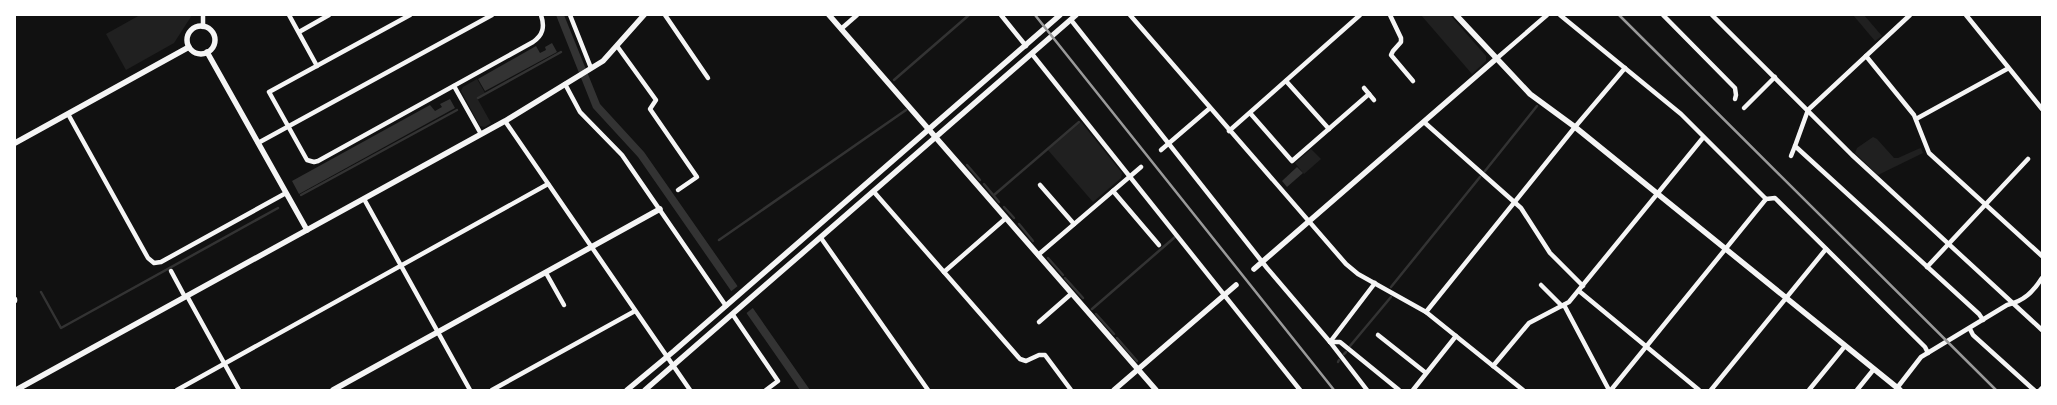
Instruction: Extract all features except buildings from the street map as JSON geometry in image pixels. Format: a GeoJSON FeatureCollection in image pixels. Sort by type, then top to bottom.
{"type":"FeatureCollection","features":[{"type":"Feature","properties":{"kind":"street"},"geometry":{"type":"LineString","coordinates":[[202,27],[203,15]]}},
{"type":"Feature","properties":{"kind":"street"},"geometry":{"type":"LineString","coordinates":[[289,15],[317,66]]}},
{"type":"Feature","properties":{"kind":"street"},"geometry":{"type":"LineString","coordinates":[[299,32],[329,15]]}},
{"type":"Feature","properties":{"kind":"street"},"geometry":{"type":"LineString","coordinates":[[410,15],[269,92],[305,157],[310,162],[314,162],[539,38],[544,26],[541,15]]}},
{"type":"Feature","properties":{"kind":"street"},"geometry":{"type":"LineString","coordinates":[[258,143],[492,15]]}},
{"type":"Feature","properties":{"kind":"street"},"geometry":{"type":"LineString","coordinates":[[570,15],[590,69]]}},
{"type":"Feature","properties":{"kind":"street"},"geometry":{"type":"LineString","coordinates":[[16,390],[505,121],[603,61],[644,15]]}},
{"type":"Feature","properties":{"kind":"street"},"geometry":{"type":"LineString","coordinates":[[664,15],[708,78]]}},
{"type":"Feature","properties":{"kind":"street"},"geometry":{"type":"LineString","coordinates":[[829,15],[1156,390]]}},
{"type":"Feature","properties":{"kind":"street"},"geometry":{"type":"LineString","coordinates":[[841,29],[857,15]]}},
{"type":"Feature","properties":{"kind":"street"},"geometry":{"type":"LineString","coordinates":[[1001,15],[1026,46]]}},
{"type":"Feature","properties":{"kind":"street"},"geometry":{"type":"LineString","coordinates":[[626,390],[745,290],[1060,15]]}},
{"type":"Feature","properties":{"kind":"street"},"geometry":{"type":"LineString","coordinates":[[1130,15],[1346,264],[1426,312],[1522,390]]}},
{"type":"Feature","properties":{"kind":"street"},"geometry":{"type":"LineString","coordinates":[[1229,131],[1360,15]]}},
{"type":"Feature","properties":{"kind":"street"},"geometry":{"type":"LineString","coordinates":[[1390,15],[1402,38],[1391,55],[1413,81]]}},
{"type":"Feature","properties":{"kind":"street"},"geometry":{"type":"LineString","coordinates":[[1456,15],[1530,94],[1575,126],[1898,389],[1922,356],[1970,329],[2007,305],[2020,302],[2033,291],[2042,278]]}},
{"type":"Feature","properties":{"kind":"street"},"geometry":{"type":"LineString","coordinates":[[1254,270],[1547,15]]}},
{"type":"Feature","properties":{"kind":"street"},"geometry":{"type":"LineString","coordinates":[[1560,15],[1681,114],[1766,199]]}},
{"type":"Feature","properties":{"kind":"street"},"geometry":{"type":"LineString","coordinates":[[1663,15],[1735,88],[1735,99]]}},
{"type":"Feature","properties":{"kind":"street"},"geometry":{"type":"LineString","coordinates":[[1712,15],[1852,155],[2042,330]]}},
{"type":"Feature","properties":{"kind":"street"},"geometry":{"type":"LineString","coordinates":[[1791,156],[1808,110],[1910,15]]}},
{"type":"Feature","properties":{"kind":"street"},"geometry":{"type":"LineString","coordinates":[[1966,15],[1992,46],[2007,69],[2030,92],[2042,109]]}},
{"type":"Feature","properties":{"kind":"street"},"geometry":{"type":"LineString","coordinates":[[645,390],[752,299],[1074,17],[1169,143],[1367,390]]}},
{"type":"Feature","properties":{"kind":"street"},"geometry":{"type":"LineString","coordinates":[[196,27],[210,30],[214,37],[214,45],[207,52],[198,54],[189,47],[187,40],[189,32],[196,27]]}},
{"type":"Feature","properties":{"kind":"street"},"geometry":{"type":"LineString","coordinates":[[617,46],[656,100],[650,109],[697,177],[678,190]]}},
{"type":"Feature","properties":{"kind":"street"},"geometry":{"type":"LineString","coordinates":[[15,143],[189,47]]}},
{"type":"Feature","properties":{"kind":"street"},"geometry":{"type":"LineString","coordinates":[[207,52],[307,230]]}},
{"type":"Feature","properties":{"kind":"street"},"geometry":{"type":"LineString","coordinates":[[1032,54],[1226,294],[1300,390]]}},
{"type":"Feature","properties":{"kind":"street"},"geometry":{"type":"LineString","coordinates":[[1866,56],[1916,120],[1929,153],[2042,256]]}},
{"type":"Feature","properties":{"kind":"street"},"geometry":{"type":"LineString","coordinates":[[1426,312],[1575,126],[1625,68]]}},
{"type":"Feature","properties":{"kind":"street"},"geometry":{"type":"LineString","coordinates":[[1916,120],[2007,69]]}},
{"type":"Feature","properties":{"kind":"street"},"geometry":{"type":"LineString","coordinates":[[1744,108],[1774,78]]}},
{"type":"Feature","properties":{"kind":"street"},"geometry":{"type":"LineString","coordinates":[[1286,80],[1328,128]]}},
{"type":"Feature","properties":{"kind":"street"},"geometry":{"type":"LineString","coordinates":[[565,84],[580,112],[622,154],[726,306]]}},
{"type":"Feature","properties":{"kind":"street"},"geometry":{"type":"LineString","coordinates":[[454,86],[480,134]]}},
{"type":"Feature","properties":{"kind":"street"},"geometry":{"type":"LineString","coordinates":[[1364,88],[1374,100]]}},
{"type":"Feature","properties":{"kind":"street"},"geometry":{"type":"LineString","coordinates":[[1250,113],[1292,161],[1369,94]]}},
{"type":"Feature","properties":{"kind":"street"},"geometry":{"type":"LineString","coordinates":[[1161,150],[1210,108]]}},
{"type":"Feature","properties":{"kind":"street"},"geometry":{"type":"LineString","coordinates":[[68,114],[148,258],[154,263],[161,262],[286,193]]}},
{"type":"Feature","properties":{"kind":"street"},"geometry":{"type":"LineString","coordinates":[[505,121],[690,390]]}},
{"type":"Feature","properties":{"kind":"street"},"geometry":{"type":"LineString","coordinates":[[1424,122],[1526,214],[1550,253],[1581,288],[1699,390]]}},
{"type":"Feature","properties":{"kind":"street"},"geometry":{"type":"LineString","coordinates":[[1492,366],[1529,323],[1563,305],[1581,288],[1702,139]]}},
{"type":"Feature","properties":{"kind":"street"},"geometry":{"type":"LineString","coordinates":[[1795,146],[1979,314],[1983,320]]}},
{"type":"Feature","properties":{"kind":"street"},"geometry":{"type":"LineString","coordinates":[[1927,267],[2028,158]]}},
{"type":"Feature","properties":{"kind":"street"},"geometry":{"type":"LineString","coordinates":[[1038,255],[1140,167]]}},
{"type":"Feature","properties":{"kind":"street"},"geometry":{"type":"LineString","coordinates":[[177,390],[548,184]]}},
{"type":"Feature","properties":{"kind":"street"},"geometry":{"type":"LineString","coordinates":[[1040,185],[1074,224]]}},
{"type":"Feature","properties":{"kind":"street"},"geometry":{"type":"LineString","coordinates":[[1113,191],[1160,245]]}},
{"type":"Feature","properties":{"kind":"street"},"geometry":{"type":"LineString","coordinates":[[874,192],[1020,359],[1026,361],[1039,355],[1045,355],[1071,390]]}},
{"type":"Feature","properties":{"kind":"street"},"geometry":{"type":"LineString","coordinates":[[1541,285],[1563,305],[1610,390],[1766,199],[1775,198],[1928,353]]}},
{"type":"Feature","properties":{"kind":"street"},"geometry":{"type":"LineString","coordinates":[[364,199],[470,390]]}},
{"type":"Feature","properties":{"kind":"street"},"geometry":{"type":"LineString","coordinates":[[336,389],[660,209]]}},
{"type":"Feature","properties":{"kind":"street"},"geometry":{"type":"LineString","coordinates":[[944,272],[1006,218]]}},
{"type":"Feature","properties":{"kind":"street"},"geometry":{"type":"LineString","coordinates":[[821,238],[928,390]]}},
{"type":"Feature","properties":{"kind":"street"},"geometry":{"type":"LineString","coordinates":[[1711,390],[1826,249]]}},
{"type":"Feature","properties":{"kind":"street"},"geometry":{"type":"LineString","coordinates":[[171,271],[239,390]]}},
{"type":"Feature","properties":{"kind":"street"},"geometry":{"type":"LineString","coordinates":[[546,273],[564,305]]}},
{"type":"Feature","properties":{"kind":"street"},"geometry":{"type":"LineString","coordinates":[[1330,342],[1376,283]]}},
{"type":"Feature","properties":{"kind":"street"},"geometry":{"type":"LineString","coordinates":[[1114,390],[1236,285]]}},
{"type":"Feature","properties":{"kind":"street"},"geometry":{"type":"LineString","coordinates":[[1039,322],[1071,294]]}},
{"type":"Feature","properties":{"kind":"street"},"geometry":{"type":"LineString","coordinates":[[492,390],[635,311]]}},
{"type":"Feature","properties":{"kind":"street"},"geometry":{"type":"LineString","coordinates":[[732,315],[778,382],[766,390]]}},
{"type":"Feature","properties":{"kind":"street"},"geometry":{"type":"LineString","coordinates":[[1970,329],[1973,334],[2034,390]]}},
{"type":"Feature","properties":{"kind":"street"},"geometry":{"type":"LineString","coordinates":[[1378,334],[1426,374]]}},
{"type":"Feature","properties":{"kind":"street"},"geometry":{"type":"LineString","coordinates":[[1413,390],[1456,336]]}},
{"type":"Feature","properties":{"kind":"street"},"geometry":{"type":"LineString","coordinates":[[1330,342],[1340,342],[1399,390]]}},
{"type":"Feature","properties":{"kind":"street"},"geometry":{"type":"LineString","coordinates":[[1809,390],[1845,346]]}},
{"type":"Feature","properties":{"kind":"street"},"geometry":{"type":"LineString","coordinates":[[1857,390],[1874,370]]}},
{"type":"Feature","properties":{"kind":"shaded area"},"geometry":{"type":"Polygon","coordinates":[[[140,15],[192,15],[174,43],[126,70],[106,34],[140,15]]]}},
{"type":"Feature","properties":{"kind":"shaded area"},"geometry":{"type":"Polygon","coordinates":[[[556,15],[564,15],[600,104],[644,152],[810,390],[800,390],[638,157],[593,108],[556,15]]]}},
{"type":"Feature","properties":{"kind":"shaded area"},"geometry":{"type":"Polygon","coordinates":[[[1421,15],[1450,15],[1486,56],[1486,61],[1472,74],[1421,15]]]}},
{"type":"Feature","properties":{"kind":"shaded area"},"geometry":{"type":"Polygon","coordinates":[[[1853,15],[1864,15],[1882,36],[1875,41],[1853,15]]]}},
{"type":"Feature","properties":{"kind":"shaded area"},"geometry":{"type":"Polygon","coordinates":[[[552,43],[557,52],[485,91],[478,79],[536,46],[540,53],[546,50],[545,47],[552,43]]]}},
{"type":"Feature","properties":{"kind":"shaded area"},"geometry":{"type":"Polygon","coordinates":[[[477,79],[485,93],[477,98],[491,123],[485,127],[480,126],[461,91],[463,87],[477,79]]]}},
{"type":"Feature","properties":{"kind":"shaded area"},"geometry":{"type":"Polygon","coordinates":[[[450,99],[455,108],[299,194],[292,181],[430,105],[435,111],[442,107],[440,104],[450,99]]]}},
{"type":"Feature","properties":{"kind":"shaded area"},"geometry":{"type":"Polygon","coordinates":[[[1081,122],[1122,173],[1121,178],[1093,202],[1048,150],[1081,122]]]}},
{"type":"Feature","properties":{"kind":"shaded area"},"geometry":{"type":"Polygon","coordinates":[[[1873,137],[1894,158],[1921,148],[1923,153],[1878,175],[1855,153],[1857,148],[1873,137]]]}},
{"type":"Feature","properties":{"kind":"shaded area"},"geometry":{"type":"Polygon","coordinates":[[[1311,149],[1321,159],[1304,174],[1295,163],[1311,149]]]}},
{"type":"Feature","properties":{"kind":"shaded area"},"geometry":{"type":"Polygon","coordinates":[[[1297,167],[1303,173],[1287,187],[1282,181],[1297,167]]]}},
{"type":"Feature","properties":{"kind":"pier"},"geometry":{"type":"Polygon","coordinates":[[[739,285],[754,307],[744,315],[729,293],[739,285]]]}},
{"type":"Feature","properties":{"kind":"waterway"},"geometry":{"type":"LineString","coordinates":[[894,80],[969,15]]}},
{"type":"Feature","properties":{"kind":"waterway"},"geometry":{"type":"LineString","coordinates":[[478,98],[561,52]]}},
{"type":"Feature","properties":{"kind":"waterway"},"geometry":{"type":"LineString","coordinates":[[1485,171],[1537,106]]}},
{"type":"Feature","properties":{"kind":"waterway"},"geometry":{"type":"LineString","coordinates":[[301,195],[457,110]]}},
{"type":"Feature","properties":{"kind":"waterway"},"geometry":{"type":"LineString","coordinates":[[719,240],[906,110]]}},
{"type":"Feature","properties":{"kind":"waterway"},"geometry":{"type":"LineString","coordinates":[[994,195],[1079,122]]}},
{"type":"Feature","properties":{"kind":"waterway"},"geometry":{"type":"LineString","coordinates":[[967,165],[980,180]]}},
{"type":"Feature","properties":{"kind":"waterway"},"geometry":{"type":"LineString","coordinates":[[1391,287],[1480,177]]}},
{"type":"Feature","properties":{"kind":"waterway"},"geometry":{"type":"LineString","coordinates":[[984,184],[999,202]]}},
{"type":"Feature","properties":{"kind":"waterway"},"geometry":{"type":"LineString","coordinates":[[1004,207],[1014,218]]}},
{"type":"Feature","properties":{"kind":"waterway"},"geometry":{"type":"LineString","coordinates":[[41,292],[61,328],[278,208]]}},
{"type":"Feature","properties":{"kind":"waterway"},"geometry":{"type":"LineString","coordinates":[[1019,224],[1033,241]]}},
{"type":"Feature","properties":{"kind":"waterway"},"geometry":{"type":"LineString","coordinates":[[1092,309],[1175,237]]}},
{"type":"Feature","properties":{"kind":"waterway"},"geometry":{"type":"LineString","coordinates":[[1048,258],[1063,275]]}},
{"type":"Feature","properties":{"kind":"waterway"},"geometry":{"type":"LineString","coordinates":[[1065,278],[1083,298]]}},
{"type":"Feature","properties":{"kind":"waterway"},"geometry":{"type":"LineString","coordinates":[[1350,346],[1391,297]]}},
{"type":"Feature","properties":{"kind":"waterway"},"geometry":{"type":"LineString","coordinates":[[1096,314],[1114,334]]}},
{"type":"Feature","properties":{"kind":"waterway"},"geometry":{"type":"LineString","coordinates":[[1117,338],[1137,361]]}},
{"type":"Feature","properties":{"kind":"railway"},"geometry":{"type":"LineString","coordinates":[[1035,15],[1334,390]]}},
{"type":"Feature","properties":{"kind":"railway"},"geometry":{"type":"LineString","coordinates":[[1619,15],[1996,390]]}}]}
